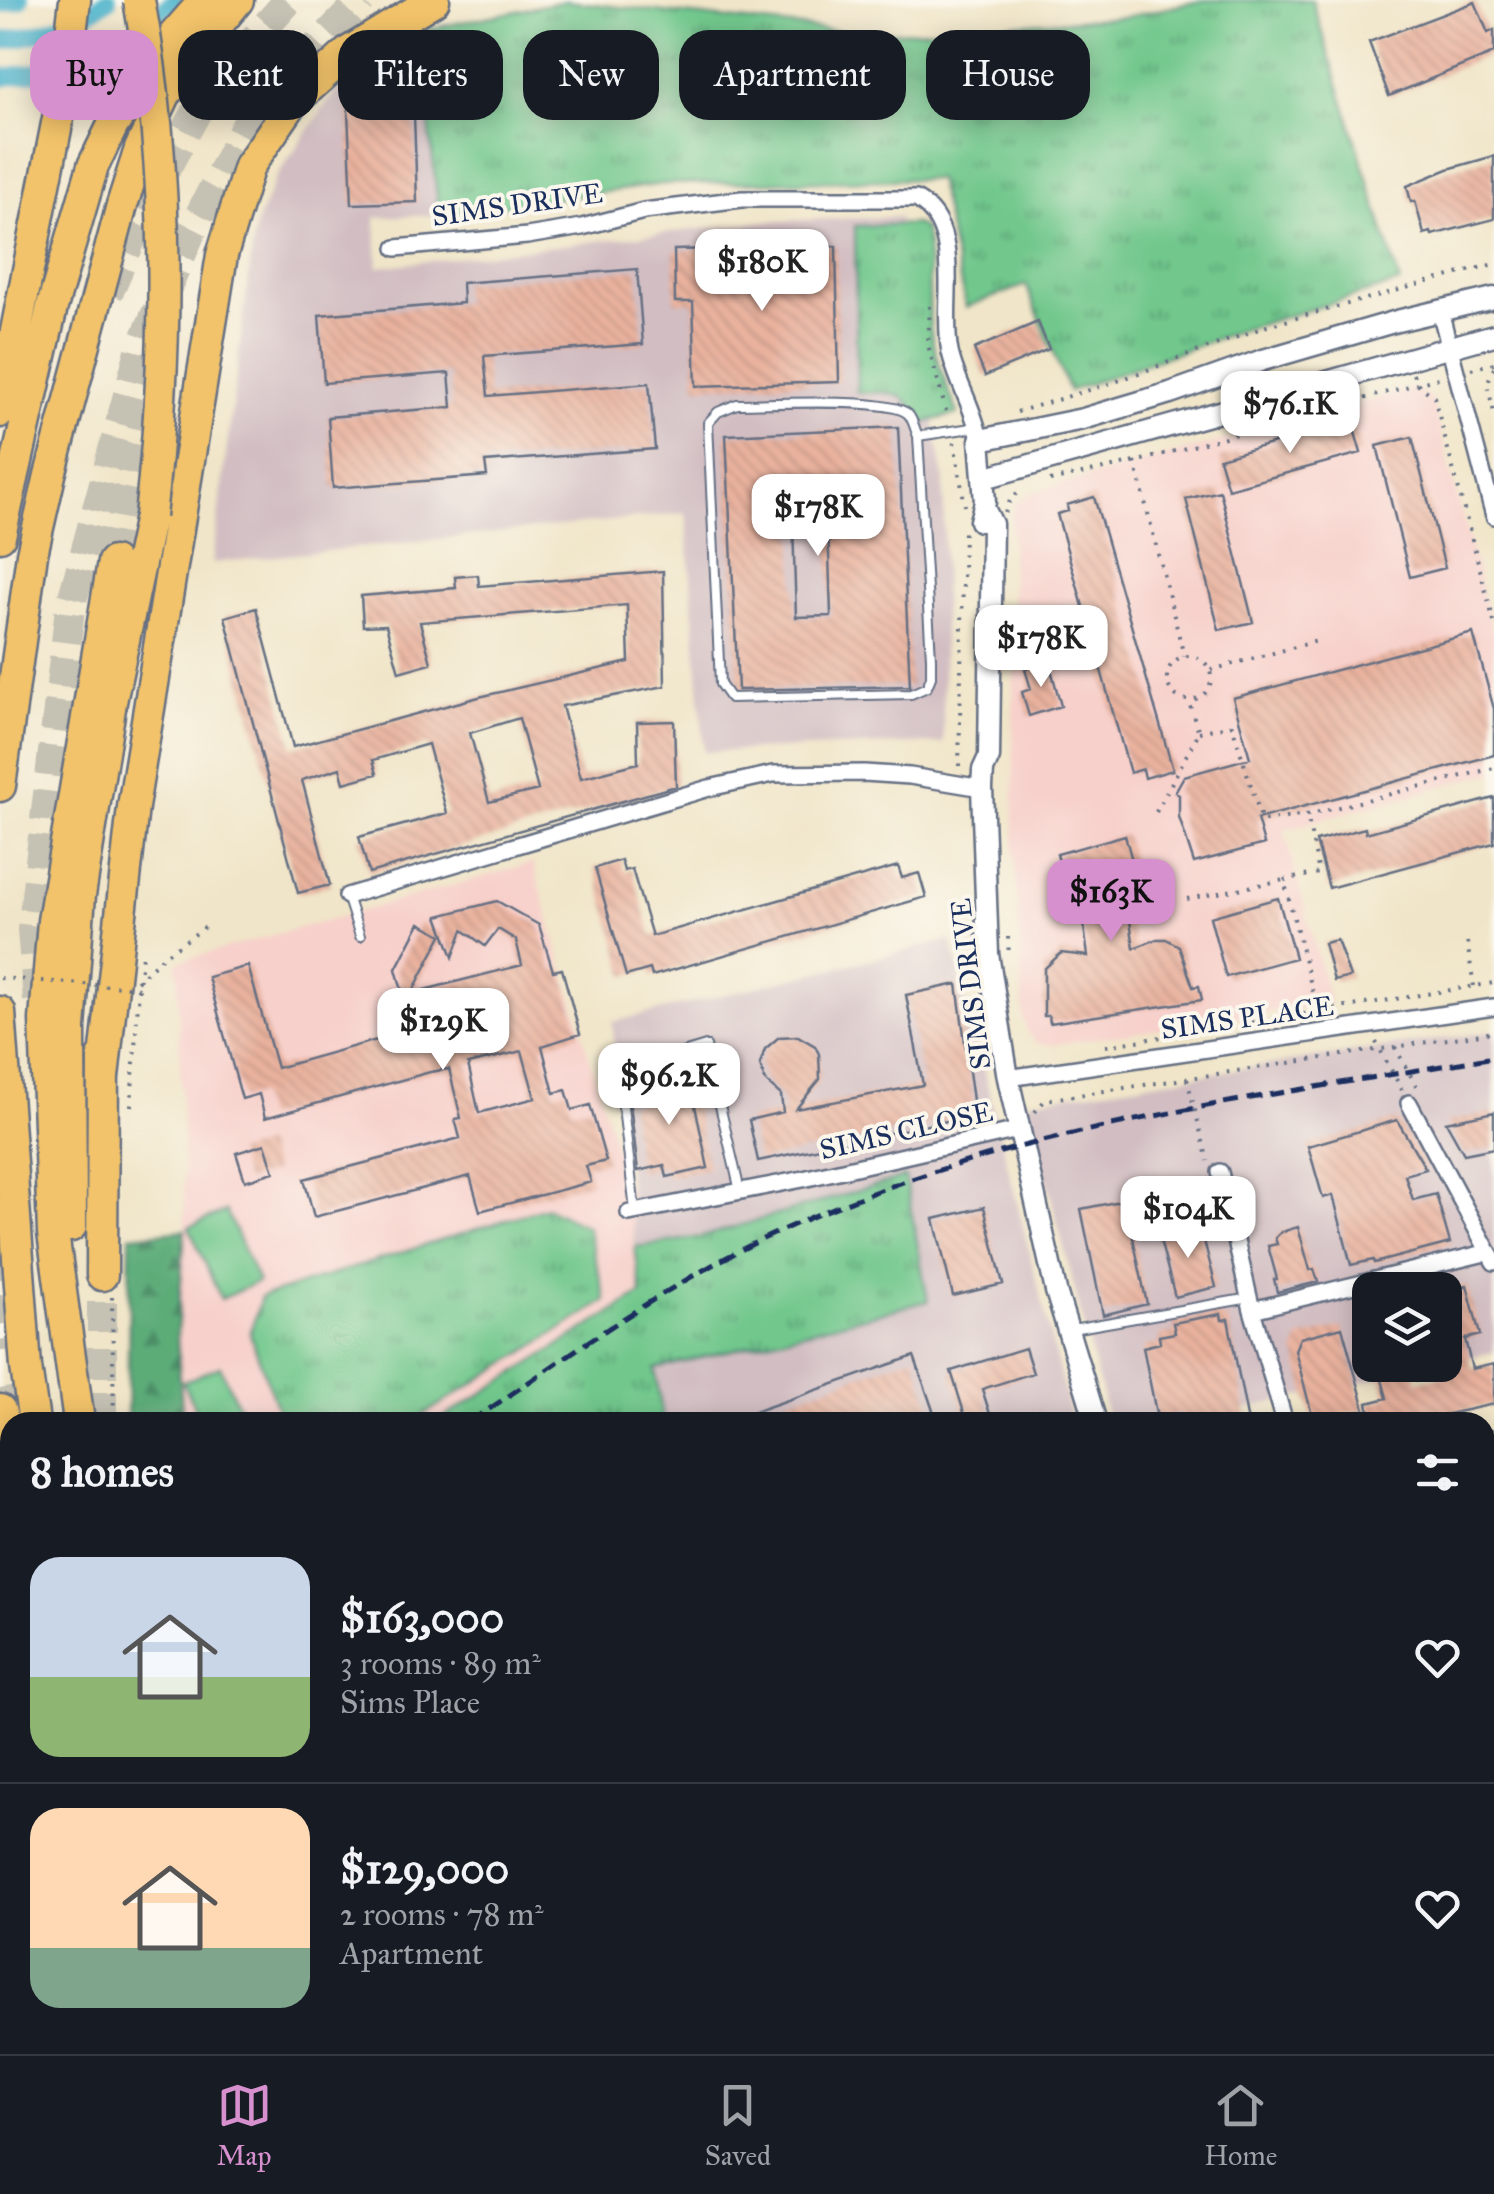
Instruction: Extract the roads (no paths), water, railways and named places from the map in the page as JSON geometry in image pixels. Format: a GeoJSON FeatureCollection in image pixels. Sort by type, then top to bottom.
{"type":"FeatureCollection","features":[{"type":"Feature","properties":{"kind":"highway"},"geometry":{"type":"LineString","coordinates":[[0,412],[64,84],[74,0]]}},
{"type":"Feature","properties":{"kind":"highway"},"geometry":{"type":"LineString","coordinates":[[79,1412],[61,1283],[72,1216],[70,1028],[80,895],[111,702],[126,564],[150,516],[158,440],[162,213],[154,110],[139,0]]}},
{"type":"Feature","properties":{"kind":"highway"},"geometry":{"type":"LineString","coordinates":[[0,536],[52,307],[93,166],[113,125],[168,42],[205,0]]}},
{"type":"Feature","properties":{"kind":"highway"},"geometry":{"type":"LineString","coordinates":[[0,786],[32,554],[122,204],[140,148],[165,96],[190,57],[238,0]]}},
{"type":"Feature","properties":{"kind":"highway"},"geometry":{"type":"LineString","coordinates":[[103,1078],[133,807],[222,255],[249,166],[293,102],[350,50],[434,0]]}},
{"type":"Feature","properties":{"kind":"highway"},"geometry":{"type":"LineString","coordinates":[[0,484],[30,260]]}},
{"type":"Feature","properties":{"kind":"highway"},"geometry":{"type":"LineString","coordinates":[[102,1275],[102,968],[139,612],[126,564]]}},
{"type":"Feature","properties":{"kind":"highway"},"geometry":{"type":"LineString","coordinates":[[0,1012],[33,1412]]}},
{"type":"Feature","properties":{"kind":"street","name":"SIMS DRIVE"},"geometry":{"type":"LineString","coordinates":[[396,248],[527,236],[644,211],[742,199],[916,199],[929,206],[943,232],[950,350],[979,434],[984,478],[975,510],[976,756],[983,779],[988,954],[1018,1130],[1089,1412]]}},
{"type":"Feature","properties":{"kind":"street"},"geometry":{"type":"LineString","coordinates":[[979,434],[1083,418],[1170,394],[1263,360],[1494,298]]}},
{"type":"Feature","properties":{"kind":"street"},"geometry":{"type":"LineString","coordinates":[[1440,311],[1494,516]]}},
{"type":"Feature","properties":{"kind":"street"},"geometry":{"type":"LineString","coordinates":[[984,478],[1494,335]]}},
{"type":"Feature","properties":{"kind":"street"},"geometry":{"type":"LineString","coordinates":[[347,896],[709,788],[773,774],[864,773],[958,785],[983,779]]}},
{"type":"Feature","properties":{"kind":"street","name":"SIMS PLACE"},"geometry":{"type":"LineString","coordinates":[[1008,1078],[1494,1006]]}},
{"type":"Feature","properties":{"kind":"street"},"geometry":{"type":"LineString","coordinates":[[1251,1304],[1492,1257],[1415,1099]]}},
{"type":"Feature","properties":{"kind":"street","name":"SIMS CLOSE"},"geometry":{"type":"LineString","coordinates":[[632,1212],[1018,1130]]}},
{"type":"Feature","properties":{"kind":"street"},"geometry":{"type":"LineString","coordinates":[[1220,1172],[1251,1304],[1282,1412]]}},
{"type":"Feature","properties":{"kind":"lane"},"geometry":{"type":"LineString","coordinates":[[736,404],[866,404],[896,408],[909,415],[918,436],[931,658],[927,687],[911,694],[730,698],[724,694],[720,684],[708,424],[718,412],[736,404]]}},
{"type":"Feature","properties":{"kind":"lane"},"geometry":{"type":"LineString","coordinates":[[918,436],[979,434]]}},
{"type":"Feature","properties":{"kind":"lane"},"geometry":{"type":"LineString","coordinates":[[347,896],[360,936]]}},
{"type":"Feature","properties":{"kind":"lane"},"geometry":{"type":"LineString","coordinates":[[632,1212],[619,1072],[706,1046],[740,1192]]}},
{"type":"Feature","properties":{"kind":"lane"},"geometry":{"type":"LineString","coordinates":[[1067,1330],[1251,1304]]}},
{"type":"Feature","properties":{"kind":"waterway"},"geometry":{"type":"LineString","coordinates":[[0,5],[20,0]]}},
{"type":"Feature","properties":{"kind":"waterway"},"geometry":{"type":"LineString","coordinates":[[0,41],[57,27],[108,0]]}},
{"type":"Feature","properties":{"kind":"waterway"},"geometry":{"type":"LineString","coordinates":[[0,78],[97,62],[125,44],[174,0]]}},
{"type":"Feature","properties":{"kind":"tunnel"},"geometry":{"type":"LineString","coordinates":[[108,293],[147,203],[208,91],[289,0]]}},
{"type":"Feature","properties":{"kind":"tunnel"},"geometry":{"type":"LineString","coordinates":[[38,1000],[32,930],[70,608],[140,351],[191,232],[252,113],[362,0]]}},
{"type":"Feature","properties":{"kind":"tunnel"},"geometry":{"type":"LineString","coordinates":[[113,562],[147,400]]}},
{"type":"Feature","properties":{"kind":"tunnel"},"geometry":{"type":"LineString","coordinates":[[0,1249],[12,1350]]}},
{"type":"Feature","properties":{"kind":"tunnel"},"geometry":{"type":"LineString","coordinates":[[102,1275],[102,1412]]}},
{"type":"Feature","properties":{"kind":"tunnel"},"geometry":{"type":"LineString","coordinates":[[0,1389],[4,1412]]}},
{"type":"Feature","properties":{"kind":"railway"},"geometry":{"type":"LineString","coordinates":[[485,1412],[698,1273],[778,1232],[864,1196],[951,1166],[1130,1121],[1494,1057]]}}]}
